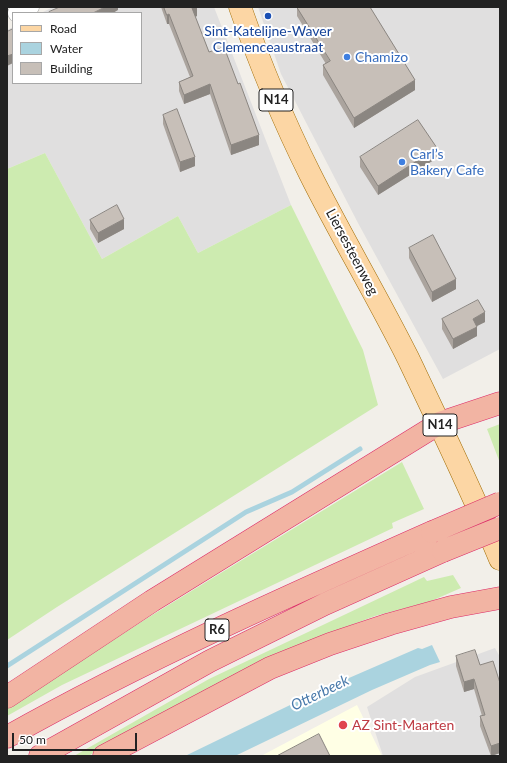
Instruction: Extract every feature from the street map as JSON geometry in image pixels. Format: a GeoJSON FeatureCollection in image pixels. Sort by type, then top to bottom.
{"type":"FeatureCollection","features":[{"type":"Feature","properties":{"kind":"highway"},"geometry":{"type":"LineString","coordinates":[[7,697],[152,601],[440,424],[500,403]]}},
{"type":"Feature","properties":{"kind":"highway","name":"R6"},"geometry":{"type":"LineString","coordinates":[[40,756],[210,661],[325,604],[438,542],[500,503]]}},
{"type":"Feature","properties":{"kind":"highway","name":"R6"},"geometry":{"type":"LineString","coordinates":[[7,737],[68,702],[184,645],[438,542],[500,528]]}},
{"type":"Feature","properties":{"kind":"highway"},"geometry":{"type":"LineString","coordinates":[[104,756],[270,668],[317,649],[390,624],[451,607],[500,598]]}},
{"type":"Feature","properties":{"kind":"main road","name":"Liersesteenweg"},"geometry":{"type":"LineString","coordinates":[[240,7],[252,42],[285,122],[310,174],[374,294],[440,424],[472,492],[500,559]]}},
{"type":"Feature","properties":{"kind":"street"},"geometry":{"type":"LineString","coordinates":[[19,12],[30,7]]}},
{"type":"Feature","properties":{"kind":"shaded area"},"geometry":{"type":"Polygon","coordinates":[[[53,7],[214,7],[291,205],[198,253],[178,216],[102,259],[45,153],[7,169],[7,30],[12,28],[12,84],[142,84],[142,12],[43,12],[53,7]]]}},
{"type":"Feature","properties":{"kind":"shaded area"},"geometry":{"type":"Polygon","coordinates":[[[258,7],[500,7],[500,349],[443,379],[358,223],[281,74],[258,7]]]}},
{"type":"Feature","properties":{"kind":"shaded area"},"geometry":{"type":"Polygon","coordinates":[[[495,648],[500,657],[500,756],[383,756],[367,707],[415,677],[495,648]]]}},
{"type":"Feature","properties":{"kind":"shaded area","name":"AZ Sint-Maarten"},"geometry":{"type":"Polygon","coordinates":[[[357,705],[382,756],[261,756],[357,705]]]}},
{"type":"Feature","properties":{"kind":"green space"},"geometry":{"type":"Polygon","coordinates":[[[45,153],[102,259],[178,216],[198,253],[291,205],[363,350],[378,405],[7,640],[7,169],[45,153]]]}},
{"type":"Feature","properties":{"kind":"green space"},"geometry":{"type":"Polygon","coordinates":[[[500,424],[500,463],[487,429],[500,424]]]}},
{"type":"Feature","properties":{"kind":"green space"},"geometry":{"type":"Polygon","coordinates":[[[402,462],[424,509],[392,523],[393,528],[62,685],[7,716],[7,708],[149,617],[402,462]]]}},
{"type":"Feature","properties":{"kind":"green space"},"geometry":{"type":"Polygon","coordinates":[[[453,575],[461,588],[429,602],[375,616],[307,642],[88,756],[74,756],[209,679],[424,577],[427,581],[453,575]]]}},
{"type":"Feature","properties":{"kind":"water","name":"Otterbeek"},"geometry":{"type":"Polygon","coordinates":[[[432,645],[440,662],[372,690],[235,756],[185,756],[319,691],[418,648],[422,649],[432,645]]]}},
{"type":"Feature","properties":{"kind":"building"},"geometry":{"type":"Polygon","coordinates":[[[60,7],[105,7],[95,12],[49,12],[60,7]]]}},
{"type":"Feature","properties":{"kind":"building"},"geometry":{"type":"Polygon","coordinates":[[[164,7],[196,7],[192,8],[209,52],[224,47],[238,84],[240,83],[259,135],[231,145],[210,84],[184,95],[179,82],[193,76],[169,14],[167,15],[164,7]]]}},
{"type":"Feature","properties":{"kind":"building"},"geometry":{"type":"Polygon","coordinates":[[[297,7],[370,7],[415,80],[354,118],[323,65],[330,61],[297,7]]]}},
{"type":"Feature","properties":{"kind":"building"},"geometry":{"type":"Polygon","coordinates":[[[12,30],[12,54],[7,56],[7,32],[12,30]]]}},
{"type":"Feature","properties":{"kind":"building"},"geometry":{"type":"Polygon","coordinates":[[[177,109],[195,157],[180,162],[163,115],[177,109]]]}},
{"type":"Feature","properties":{"kind":"building"},"geometry":{"type":"Polygon","coordinates":[[[418,120],[437,148],[378,186],[360,157],[418,120]]]}},
{"type":"Feature","properties":{"kind":"building"},"geometry":{"type":"Polygon","coordinates":[[[117,205],[124,219],[98,233],[90,220],[117,205]]]}},
{"type":"Feature","properties":{"kind":"building"},"geometry":{"type":"Polygon","coordinates":[[[433,235],[456,279],[432,292],[409,248],[433,235]]]}},
{"type":"Feature","properties":{"kind":"building"},"geometry":{"type":"Polygon","coordinates":[[[478,300],[485,312],[473,319],[477,327],[453,339],[442,319],[478,300]]]}},
{"type":"Feature","properties":{"kind":"building"},"geometry":{"type":"Polygon","coordinates":[[[475,650],[480,665],[493,661],[500,683],[500,743],[491,746],[480,716],[485,715],[474,679],[464,682],[456,656],[475,650]]]}},
{"type":"Feature","properties":{"kind":"building"},"geometry":{"type":"Polygon","coordinates":[[[319,734],[330,756],[277,756],[319,734]]]}},
{"type":"Feature","properties":{"kind":"waterway"},"geometry":{"type":"LineString","coordinates":[[7,666],[246,512],[292,492],[360,449]]}},
{"type":"Feature","properties":{"kind":"place","name":"Sint-Katelijne-Waver Clemenceaustraat"},"geometry":{"type":"Point","coordinates":[268,16]}},
{"type":"Feature","properties":{"kind":"place","name":"Chamizo"},"geometry":{"type":"Point","coordinates":[347,57]}},
{"type":"Feature","properties":{"kind":"place","name":"Carl’s Bakery Cafe"},"geometry":{"type":"Point","coordinates":[402,162]}},
{"type":"Feature","properties":{"kind":"place","name":"AZ Sint-Maarten"},"geometry":{"type":"Point","coordinates":[343,725]}}]}
